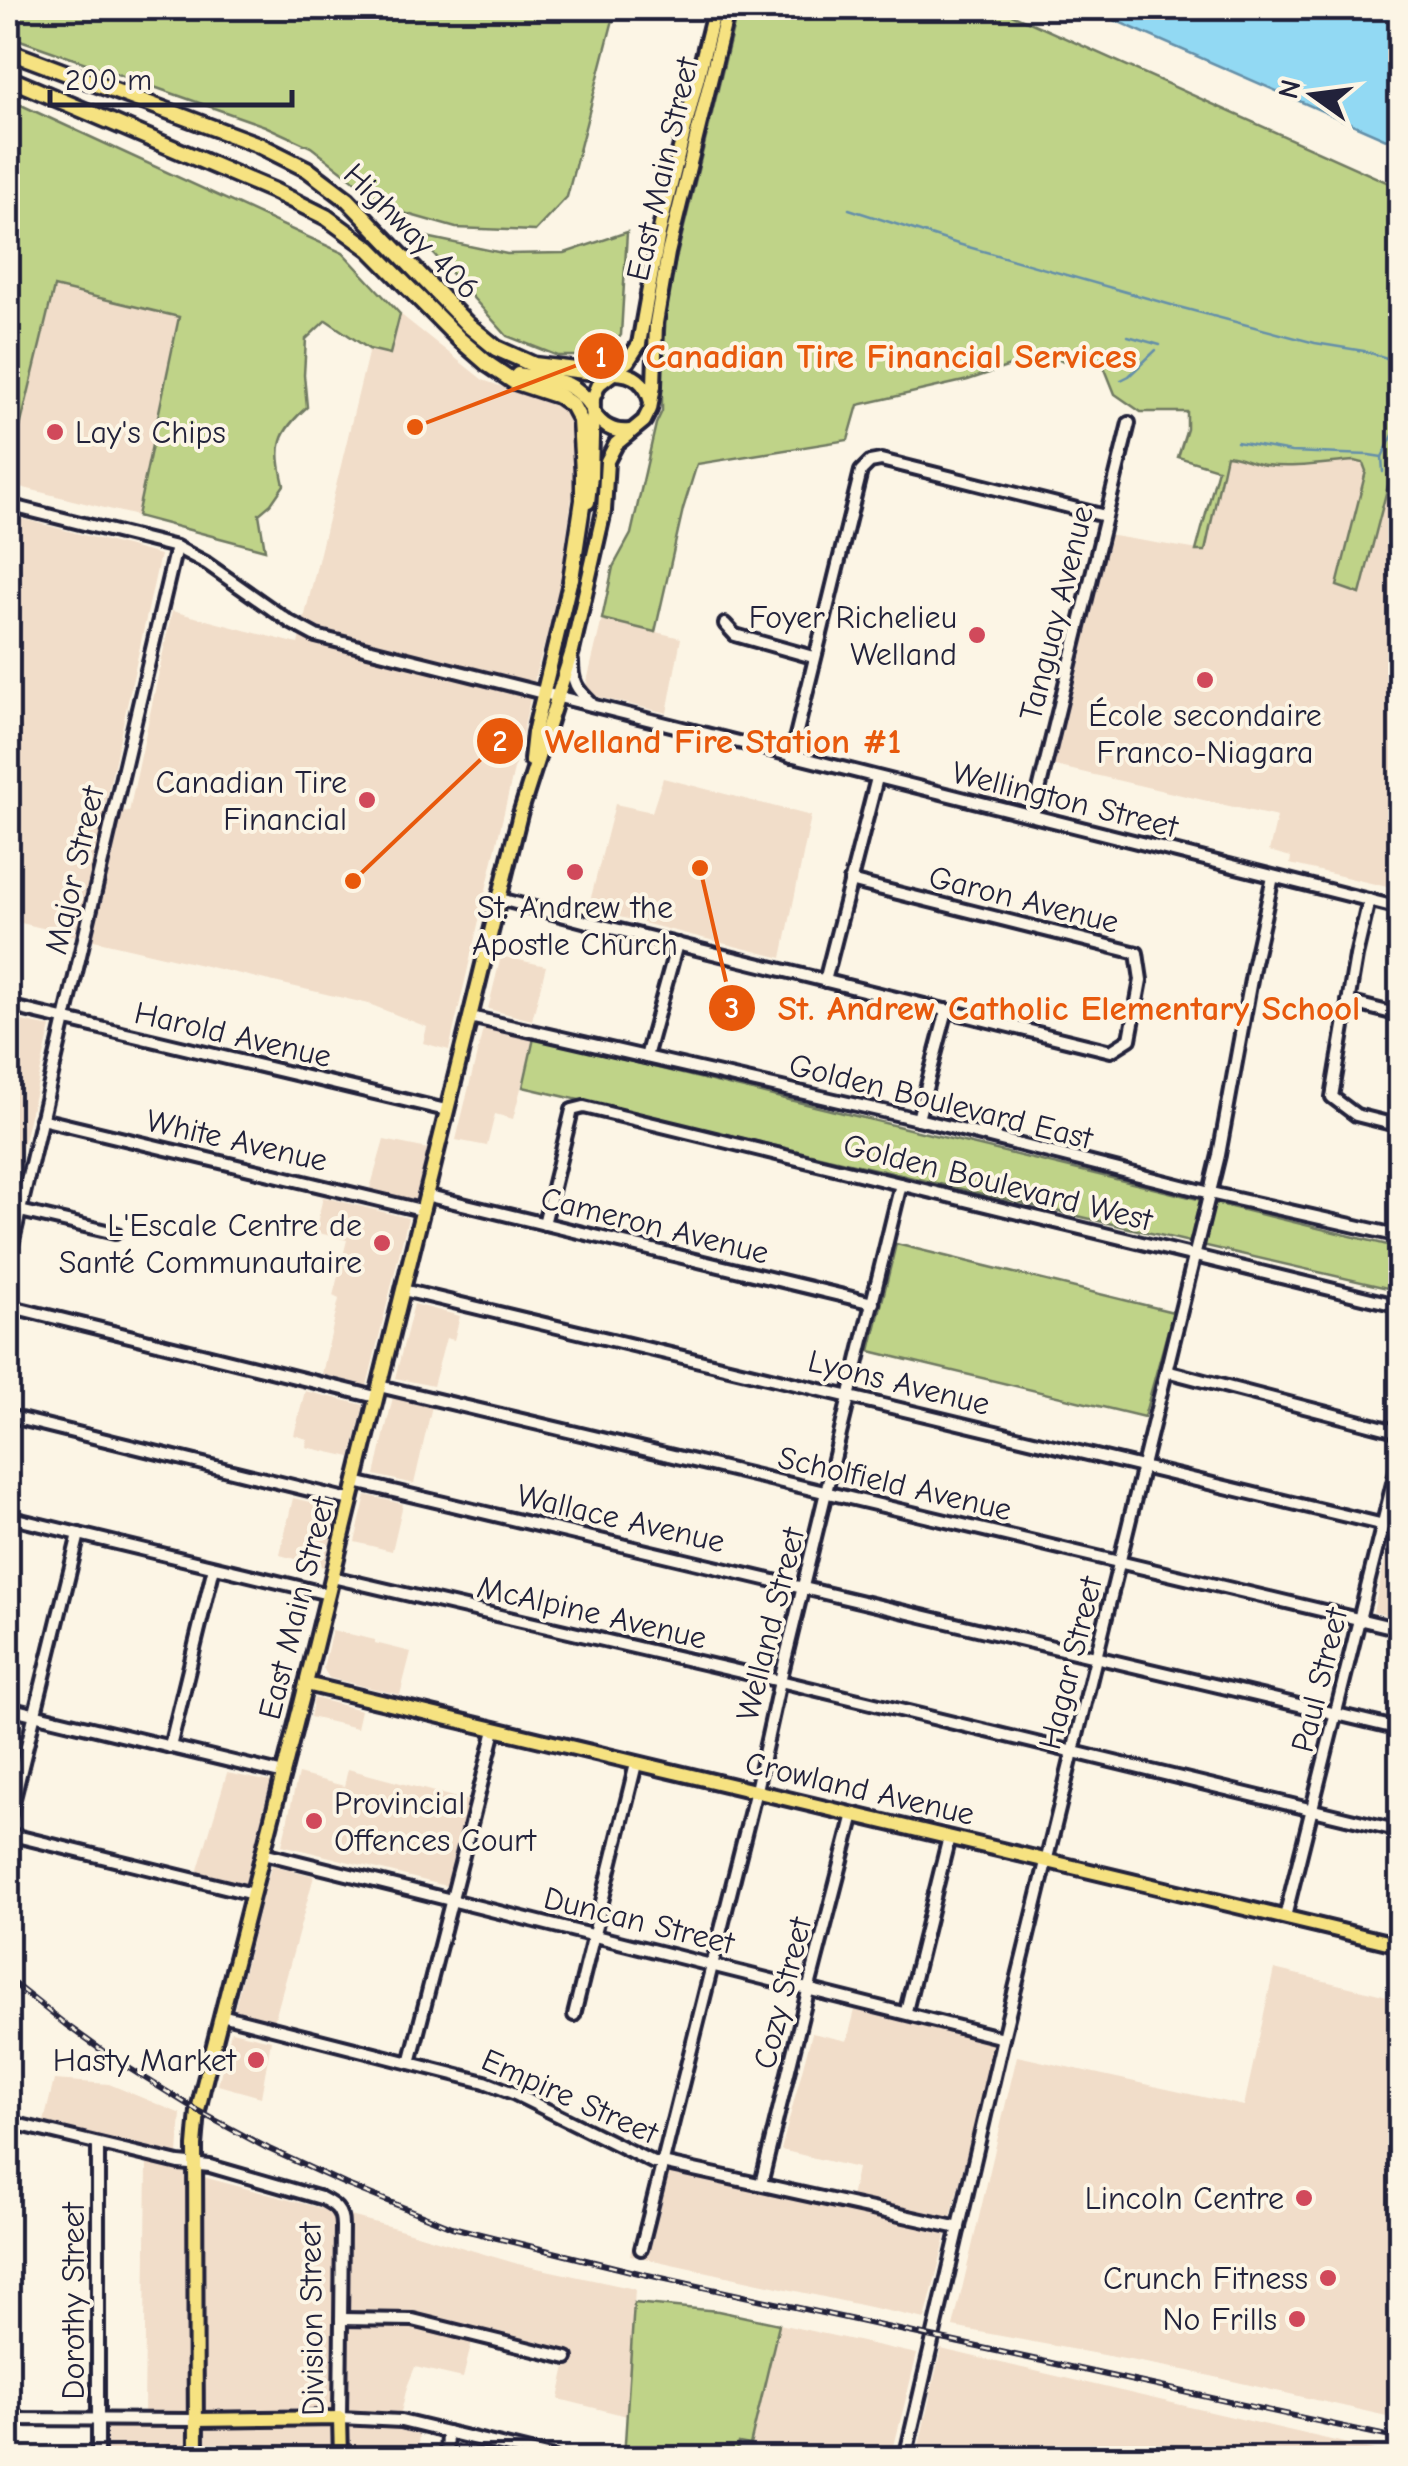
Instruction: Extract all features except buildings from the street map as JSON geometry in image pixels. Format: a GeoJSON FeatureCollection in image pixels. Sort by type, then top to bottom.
{"type":"FeatureCollection","features":[{"type":"Feature","properties":{"kind":"highway","name":"Highway 406"},"geometry":{"type":"LineString","coordinates":[[8,51],[259,145],[292,161],[348,200],[467,324],[496,348],[534,365],[612,374]]}},
{"type":"Feature","properties":{"kind":"highway","name":"Highway 406"},"geometry":{"type":"LineString","coordinates":[[8,78],[326,217],[370,249],[459,340],[497,371],[569,384],[592,409]]}},
{"type":"Feature","properties":{"kind":"highway"},"geometry":{"type":"LineString","coordinates":[[497,371],[518,384],[564,398],[580,420],[583,500],[571,579]]}},
{"type":"Feature","properties":{"kind":"main road","name":"East Main Street"},"geometry":{"type":"LineString","coordinates":[[612,374],[633,356],[640,340],[659,233],[716,8]]}},
{"type":"Feature","properties":{"kind":"main road","name":"East Main Street"},"geometry":{"type":"LineString","coordinates":[[651,403],[656,323],[668,253],[728,8]]}},
{"type":"Feature","properties":{"kind":"main road"},"geometry":{"type":"LineString","coordinates":[[612,374],[630,375],[640,381],[651,403],[648,416],[630,431],[606,427],[592,409],[596,390],[612,374]]}},
{"type":"Feature","properties":{"kind":"main road","name":"East Main Street"},"geometry":{"type":"LineString","coordinates":[[196,2458],[198,2111],[529,780],[546,736],[571,579],[586,515],[592,409]]}},
{"type":"Feature","properties":{"kind":"main road","name":"East Main Street"},"geometry":{"type":"LineString","coordinates":[[550,697],[572,651],[604,511],[609,455],[630,431]]}},
{"type":"Feature","properties":{"kind":"main road","name":"Crowland Avenue"},"geometry":{"type":"LineString","coordinates":[[306,1684],[1400,1946]]}},
{"type":"Feature","properties":{"kind":"main road"},"geometry":{"type":"LineString","coordinates":[[196,2351],[202,2402],[210,2412],[230,2418]]}},
{"type":"Feature","properties":{"kind":"main road"},"geometry":{"type":"LineString","coordinates":[[196,2420],[340,2418]]}},
{"type":"Feature","properties":{"kind":"main road","name":"Division Street"},"geometry":{"type":"LineString","coordinates":[[340,2418],[340,2458]]}},
{"type":"Feature","properties":{"kind":"street","name":"Tanguay Avenue"},"geometry":{"type":"LineString","coordinates":[[1033,815],[1129,424]]}},
{"type":"Feature","properties":{"kind":"street"},"geometry":{"type":"LineString","coordinates":[[791,756],[861,471],[870,462],[881,460],[1106,516]]}},
{"type":"Feature","properties":{"kind":"street","name":"Wellington Street"},"geometry":{"type":"LineString","coordinates":[[8,505],[176,547],[316,636],[1400,908]]}},
{"type":"Feature","properties":{"kind":"street","name":"Major Street"},"geometry":{"type":"LineString","coordinates":[[8,1262],[176,547]]}},
{"type":"Feature","properties":{"kind":"street"},"geometry":{"type":"LineString","coordinates":[[725,624],[735,636],[814,657]]}},
{"type":"Feature","properties":{"kind":"street"},"geometry":{"type":"LineString","coordinates":[[572,651],[572,680],[591,704]]}},
{"type":"Feature","properties":{"kind":"street"},"geometry":{"type":"LineString","coordinates":[[825,981],[877,778]]}},
{"type":"Feature","properties":{"kind":"street","name":"Hagar Street"},"geometry":{"type":"LineString","coordinates":[[905,2458],[1003,2038],[1210,1193],[1273,877]]}},
{"type":"Feature","properties":{"kind":"street","name":"Garon Avenue"},"geometry":{"type":"LineString","coordinates":[[850,881],[1137,953],[1141,980],[1130,1038],[1112,1051],[947,1010]]}},
{"type":"Feature","properties":{"kind":"street"},"geometry":{"type":"LineString","coordinates":[[500,899],[947,1010],[918,1119]]}},
{"type":"Feature","properties":{"kind":"street"},"geometry":{"type":"LineString","coordinates":[[1369,900],[1332,1097],[1356,1115],[1400,1126]]}},
{"type":"Feature","properties":{"kind":"street"},"geometry":{"type":"LineString","coordinates":[[646,1058],[677,944]]}},
{"type":"Feature","properties":{"kind":"street"},"geometry":{"type":"LineString","coordinates":[[1348,1002],[1400,1015]]}},
{"type":"Feature","properties":{"kind":"street","name":"Harold Avenue"},"geometry":{"type":"LineString","coordinates":[[8,1006],[446,1110]]}},
{"type":"Feature","properties":{"kind":"street","name":"Golden Boulevard East"},"geometry":{"type":"LineString","coordinates":[[470,1017],[918,1119],[1210,1193],[1400,1236]]}},
{"type":"Feature","properties":{"kind":"street","name":"Golden Boulevard West"},"geometry":{"type":"LineString","coordinates":[[544,1224],[572,1110],[584,1107],[1400,1306]]}},
{"type":"Feature","properties":{"kind":"street","name":"White Avenue"},"geometry":{"type":"LineString","coordinates":[[41,1119],[421,1210]]}},
{"type":"Feature","properties":{"kind":"street","name":"Welland Street"},"geometry":{"type":"LineString","coordinates":[[641,2249],[901,1184]]}},
{"type":"Feature","properties":{"kind":"street","name":"Cameron Avenue"},"geometry":{"type":"LineString","coordinates":[[425,1196],[872,1303]]}},
{"type":"Feature","properties":{"kind":"street"},"geometry":{"type":"LineString","coordinates":[[20,1211],[115,1234]]}},
{"type":"Feature","properties":{"kind":"street","name":"Lyons Avenue"},"geometry":{"type":"LineString","coordinates":[[403,1290],[1384,1524]]}},
{"type":"Feature","properties":{"kind":"street","name":"Scholfield Avenue"},"geometry":{"type":"LineString","coordinates":[[8,1306],[1400,1629]]}},
{"type":"Feature","properties":{"kind":"street"},"geometry":{"type":"LineString","coordinates":[[1166,1372],[1400,1432]]}},
{"type":"Feature","properties":{"kind":"street"},"geometry":{"type":"LineString","coordinates":[[8,1416],[350,1500]]}},
{"type":"Feature","properties":{"kind":"street","name":"Paul Street"},"geometry":{"type":"LineString","coordinates":[[1286,1918],[1400,1455]]}},
{"type":"Feature","properties":{"kind":"street","name":"Wallace Avenue"},"geometry":{"type":"LineString","coordinates":[[355,1482],[1400,1729]]}},
{"type":"Feature","properties":{"kind":"street"},"geometry":{"type":"LineString","coordinates":[[8,1517],[328,1594]]}},
{"type":"Feature","properties":{"kind":"street"},"geometry":{"type":"LineString","coordinates":[[8,1823],[78,1534]]}},
{"type":"Feature","properties":{"kind":"street"},"geometry":{"type":"LineString","coordinates":[[170,1747],[214,1567]]}},
{"type":"Feature","properties":{"kind":"street","name":"McAlpine Avenue"},"geometry":{"type":"LineString","coordinates":[[332,1577],[1400,1830]]}},
{"type":"Feature","properties":{"kind":"street"},"geometry":{"type":"LineString","coordinates":[[8,1708],[284,1774]]}},
{"type":"Feature","properties":{"kind":"street"},"geometry":{"type":"LineString","coordinates":[[410,2063],[495,1730]]}},
{"type":"Feature","properties":{"kind":"street"},"geometry":{"type":"LineString","coordinates":[[574,2014],[636,1764]]}},
{"type":"Feature","properties":{"kind":"street","name":"Cozy Street"},"geometry":{"type":"LineString","coordinates":[[761,2184],[854,1814]]}},
{"type":"Feature","properties":{"kind":"street"},"geometry":{"type":"LineString","coordinates":[[8,1834],[253,1894]]}},
{"type":"Feature","properties":{"kind":"street"},"geometry":{"type":"LineString","coordinates":[[906,2012],[949,1837]]}},
{"type":"Feature","properties":{"kind":"street","name":"Duncan Street"},"geometry":{"type":"LineString","coordinates":[[263,1852],[1003,2038]]}},
{"type":"Feature","properties":{"kind":"street","name":"Empire Street"},"geometry":{"type":"LineString","coordinates":[[222,2015],[501,2088],[654,2164],[958,2228]]}},
{"type":"Feature","properties":{"kind":"street","name":"Division Street"},"geometry":{"type":"LineString","coordinates":[[8,2122],[178,2163],[210,2166],[321,2198],[336,2206],[342,2226],[340,2418]]}},
{"type":"Feature","properties":{"kind":"street","name":"Dorothy Street"},"geometry":{"type":"LineString","coordinates":[[98,2144],[98,2458]]}},
{"type":"Feature","properties":{"kind":"street"},"geometry":{"type":"LineString","coordinates":[[341,2319],[414,2320],[567,2358]]}},
{"type":"Feature","properties":{"kind":"street"},"geometry":{"type":"LineString","coordinates":[[340,2418],[398,2421],[555,2458]]}},
{"type":"Feature","properties":{"kind":"street"},"geometry":{"type":"LineString","coordinates":[[8,2419],[196,2420]]}},
{"type":"Feature","properties":{"kind":"street"},"geometry":{"type":"LineString","coordinates":[[446,2458],[447,2432]]}},
{"type":"Feature","properties":{"kind":"shaded area"},"geometry":{"type":"Polygon","coordinates":[[[53,286],[179,318],[137,516],[8,484],[53,286]]]}},
{"type":"Feature","properties":{"kind":"shaded area"},"geometry":{"type":"Polygon","coordinates":[[[400,314],[483,380],[569,411],[576,468],[559,594],[537,670],[449,1050],[423,1043],[427,1027],[369,1004],[8,920],[8,515],[160,555],[105,806],[129,812],[172,611],[298,644],[369,349],[390,354],[400,314]]]}},
{"type":"Feature","properties":{"kind":"shaded area","name":"École secondaire Franco-Niagara"},"geometry":{"type":"Polygon","coordinates":[[[1399,439],[1400,890],[1290,864],[1291,857],[1269,851],[1277,817],[1051,765],[1107,535],[1205,551],[1226,455],[1276,466],[1355,461],[1363,463],[1366,471],[1337,586],[1399,439]]]}},
{"type":"Feature","properties":{"kind":"shaded area"},"geometry":{"type":"Polygon","coordinates":[[[602,619],[681,638],[667,713],[584,694],[602,619]]]}},
{"type":"Feature","properties":{"kind":"shaded area"},"geometry":{"type":"Polygon","coordinates":[[[663,778],[811,816],[782,958],[588,909],[615,804],[652,812],[663,778]]]}},
{"type":"Feature","properties":{"kind":"shaded area"},"geometry":{"type":"Polygon","coordinates":[[[501,956],[546,966],[532,1020],[488,1009],[501,956]]]}},
{"type":"Feature","properties":{"kind":"shaded area"},"geometry":{"type":"Polygon","coordinates":[[[8,1018],[51,1027],[8,1208],[8,1018]]]}},
{"type":"Feature","properties":{"kind":"shaded area"},"geometry":{"type":"Polygon","coordinates":[[[484,1025],[534,1038],[513,1119],[495,1114],[487,1146],[456,1140],[484,1025]]]}},
{"type":"Feature","properties":{"kind":"shaded area"},"geometry":{"type":"Polygon","coordinates":[[[384,1140],[428,1149],[415,1200],[370,1189],[384,1140]]]}},
{"type":"Feature","properties":{"kind":"shaded area"},"geometry":{"type":"Polygon","coordinates":[[[323,1197],[408,1218],[367,1386],[322,1374],[339,1299],[333,1296],[347,1240],[315,1232],[323,1197]]]}},
{"type":"Feature","properties":{"kind":"shaded area"},"geometry":{"type":"Polygon","coordinates":[[[414,1304],[460,1316],[454,1340],[446,1338],[433,1386],[395,1378],[414,1304]]]}},
{"type":"Feature","properties":{"kind":"shaded area"},"geometry":{"type":"Polygon","coordinates":[[[305,1391],[364,1405],[351,1457],[306,1447],[307,1439],[294,1435],[305,1391]]]}},
{"type":"Feature","properties":{"kind":"shaded area"},"geometry":{"type":"Polygon","coordinates":[[[393,1397],[432,1406],[414,1484],[375,1475],[393,1397]]]}},
{"type":"Feature","properties":{"kind":"shaded area"},"geometry":{"type":"Polygon","coordinates":[[[366,1495],[403,1504],[392,1551],[355,1542],[366,1495]]]}},
{"type":"Feature","properties":{"kind":"shaded area"},"geometry":{"type":"Polygon","coordinates":[[[1400,1495],[1400,1619],[1373,1612],[1400,1495]]]}},
{"type":"Feature","properties":{"kind":"shaded area"},"geometry":{"type":"Polygon","coordinates":[[[293,1498],[339,1509],[324,1567],[280,1555],[293,1498]]]}},
{"type":"Feature","properties":{"kind":"shaded area"},"geometry":{"type":"Polygon","coordinates":[[[332,1630],[411,1652],[400,1695],[329,1678],[323,1668],[332,1630]]]}},
{"type":"Feature","properties":{"kind":"shaded area"},"geometry":{"type":"Polygon","coordinates":[[[314,1698],[361,1710],[357,1728],[310,1717],[314,1698]]]}},
{"type":"Feature","properties":{"kind":"shaded area"},"geometry":{"type":"Polygon","coordinates":[[[348,1769],[468,1801],[450,1887],[282,1845],[298,1774],[344,1786],[348,1769]]]}},
{"type":"Feature","properties":{"kind":"shaded area"},"geometry":{"type":"Polygon","coordinates":[[[227,1773],[271,1782],[245,1884],[197,1873],[227,1773]]]}},
{"type":"Feature","properties":{"kind":"shaded area"},"geometry":{"type":"Polygon","coordinates":[[[272,1865],[314,1876],[273,2026],[233,2015],[272,1865]]]}},
{"type":"Feature","properties":{"kind":"shaded area"},"geometry":{"type":"Polygon","coordinates":[[[1274,1969],[1400,1999],[1400,2419],[1189,2371],[953,2327],[1017,2056],[1244,2106],[1274,1969]]]}},
{"type":"Feature","properties":{"kind":"shaded area"},"geometry":{"type":"Polygon","coordinates":[[[855,2010],[995,2044],[925,2319],[630,2255],[654,2163],[850,2203],[857,2168],[781,2150],[812,2033],[847,2041],[855,2010]]]}},
{"type":"Feature","properties":{"kind":"shaded area"},"geometry":{"type":"Polygon","coordinates":[[[231,2031],[271,2040],[261,2097],[218,2085],[231,2031]]]}},
{"type":"Feature","properties":{"kind":"shaded area"},"geometry":{"type":"Polygon","coordinates":[[[54,2080],[109,2084],[181,2114],[178,2154],[44,2122],[54,2080]]]}},
{"type":"Feature","properties":{"kind":"shaded area"},"geometry":{"type":"Polygon","coordinates":[[[147,2162],[518,2264],[635,2289],[627,2416],[559,2399],[569,2352],[475,2329],[463,2378],[415,2367],[401,2412],[419,2417],[418,2458],[91,2458],[90,2413],[144,2413],[147,2162]]]}},
{"type":"Feature","properties":{"kind":"shaded area"},"geometry":{"type":"Polygon","coordinates":[[[779,2324],[917,2354],[891,2458],[805,2458],[750,2445],[779,2324]]]}},
{"type":"Feature","properties":{"kind":"shaded area"},"geometry":{"type":"Polygon","coordinates":[[[941,2349],[1400,2456],[1400,2458],[916,2458],[941,2349]]]}},
{"type":"Feature","properties":{"kind":"green space"},"geometry":{"type":"Polygon","coordinates":[[[8,8],[616,8],[567,197],[535,231],[456,228],[407,214],[379,200],[311,147],[265,126],[23,41],[8,33],[8,8]]]}},
{"type":"Feature","properties":{"kind":"green space"},"geometry":{"type":"Polygon","coordinates":[[[738,8],[998,8],[1400,188],[1400,439],[1360,594],[1337,586],[1366,471],[1363,463],[1276,466],[1226,455],[1205,551],[1196,551],[1218,469],[1178,457],[1187,429],[1187,412],[1141,412],[1115,394],[1103,364],[1034,358],[968,380],[858,405],[848,440],[697,464],[655,632],[602,619],[613,567],[631,534],[662,411],[668,292],[738,8]]]}},
{"type":"Feature","properties":{"kind":"green space"},"geometry":{"type":"Polygon","coordinates":[[[8,99],[343,253],[400,314],[390,354],[369,349],[326,320],[306,339],[307,407],[289,425],[281,442],[284,485],[259,514],[265,550],[137,516],[179,317],[54,287],[8,477],[8,99]]]}},
{"type":"Feature","properties":{"kind":"green space"},"geometry":{"type":"Polygon","coordinates":[[[627,232],[621,335],[605,356],[558,356],[507,336],[417,235],[507,254],[565,253],[627,232]]]}},
{"type":"Feature","properties":{"kind":"green space"},"geometry":{"type":"Polygon","coordinates":[[[534,1038],[1400,1248],[1400,1291],[523,1087],[534,1038]]]}},
{"type":"Feature","properties":{"kind":"green space"},"geometry":{"type":"Polygon","coordinates":[[[896,1244],[1173,1312],[1144,1417],[870,1351],[896,1244]]]}},
{"type":"Feature","properties":{"kind":"green space"},"geometry":{"type":"Polygon","coordinates":[[[634,2303],[718,2311],[779,2324],[750,2445],[739,2443],[735,2458],[624,2458],[634,2303]]]}},
{"type":"Feature","properties":{"kind":"water"},"geometry":{"type":"Polygon","coordinates":[[[1087,8],[1400,8],[1400,145],[1087,8]]]}},
{"type":"Feature","properties":{"kind":"waterway"},"geometry":{"type":"LineString","coordinates":[[849,209],[1175,306],[1400,362]]}},
{"type":"Feature","properties":{"kind":"waterway"},"geometry":{"type":"LineString","coordinates":[[1128,336],[1160,345]]}},
{"type":"Feature","properties":{"kind":"waterway"},"geometry":{"type":"LineString","coordinates":[[1121,380],[1156,350]]}},
{"type":"Feature","properties":{"kind":"waterway"},"geometry":{"type":"LineString","coordinates":[[1383,472],[1382,457],[1400,421]]}},
{"type":"Feature","properties":{"kind":"waterway"},"geometry":{"type":"LineString","coordinates":[[1237,442],[1291,452],[1382,457]]}},
{"type":"Feature","properties":{"kind":"railway"},"geometry":{"type":"LineString","coordinates":[[8,1979],[111,2057],[198,2111],[345,2184],[452,2227],[643,2274],[1400,2439]]}},
{"type":"Feature","properties":{"kind":"place","name":"Canadian Tire Financial Services"},"geometry":{"type":"Point","coordinates":[415,427]}},
{"type":"Feature","properties":{"kind":"place","name":"Lay's Chips"},"geometry":{"type":"Point","coordinates":[55,432]}},
{"type":"Feature","properties":{"kind":"place","name":"Foyer Richelieu Welland"},"geometry":{"type":"Point","coordinates":[977,635]}},
{"type":"Feature","properties":{"kind":"place","name":"École secondaire Franco-Niagara"},"geometry":{"type":"Point","coordinates":[1205,680]}},
{"type":"Feature","properties":{"kind":"place","name":"Canadian Tire Financial"},"geometry":{"type":"Point","coordinates":[367,800]}},
{"type":"Feature","properties":{"kind":"place","name":"St. Andrew Catholic Elementary School"},"geometry":{"type":"Point","coordinates":[700,868]}},
{"type":"Feature","properties":{"kind":"place","name":"St. Andrew the Apostle Church"},"geometry":{"type":"Point","coordinates":[575,872]}},
{"type":"Feature","properties":{"kind":"place","name":"Welland Fire Station #1"},"geometry":{"type":"Point","coordinates":[353,881]}},
{"type":"Feature","properties":{"kind":"place","name":"L'Escale Centre de Santé Communautaire"},"geometry":{"type":"Point","coordinates":[382,1243]}},
{"type":"Feature","properties":{"kind":"place","name":"Provincial Offences Court"},"geometry":{"type":"Point","coordinates":[314,1821]}},
{"type":"Feature","properties":{"kind":"place","name":"Hasty Market"},"geometry":{"type":"Point","coordinates":[256,2060]}},
{"type":"Feature","properties":{"kind":"place","name":"Lincoln Centre"},"geometry":{"type":"Point","coordinates":[1304,2198]}},
{"type":"Feature","properties":{"kind":"place","name":"Crunch Fitness"},"geometry":{"type":"Point","coordinates":[1328,2278]}},
{"type":"Feature","properties":{"kind":"place","name":"No Frills"},"geometry":{"type":"Point","coordinates":[1297,2319]}}]}
